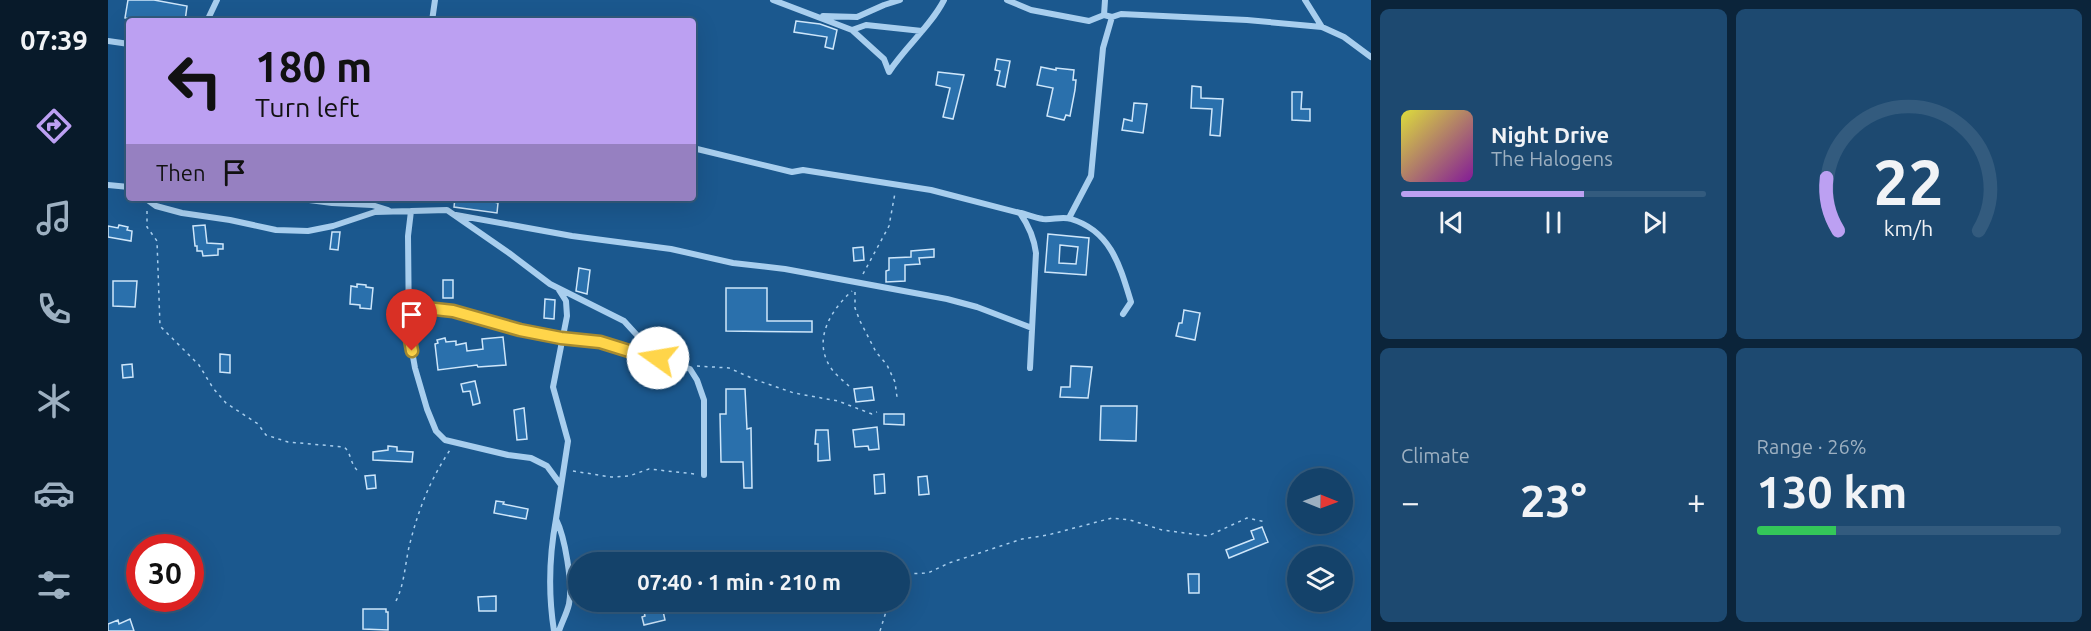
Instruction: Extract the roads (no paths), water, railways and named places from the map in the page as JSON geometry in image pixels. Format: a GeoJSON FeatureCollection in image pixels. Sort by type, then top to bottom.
{"type":"FeatureCollection","features":[{"type":"Feature","properties":{"kind":"street"},"geometry":{"type":"LineString","coordinates":[[208,18],[217,0]]}},
{"type":"Feature","properties":{"kind":"street"},"geometry":{"type":"LineString","coordinates":[[432,18],[435,0]]}},
{"type":"Feature","properties":{"kind":"street"},"geometry":{"type":"LineString","coordinates":[[773,0],[852,30],[884,59],[889,72],[937,13],[944,0]]}},
{"type":"Feature","properties":{"kind":"street"},"geometry":{"type":"LineString","coordinates":[[820,16],[856,17],[884,4],[900,0]]}},
{"type":"Feature","properties":{"kind":"street"},"geometry":{"type":"LineString","coordinates":[[1007,0],[1031,10],[1089,21],[1104,15],[1121,14],[1247,20],[1322,27],[1344,37],[1371,57]]}},
{"type":"Feature","properties":{"kind":"street"},"geometry":{"type":"LineString","coordinates":[[1104,15],[1105,0]]}},
{"type":"Feature","properties":{"kind":"street"},"geometry":{"type":"LineString","coordinates":[[1305,0],[1322,27]]}},
{"type":"Feature","properties":{"kind":"street"},"geometry":{"type":"LineString","coordinates":[[1070,218],[1091,176],[1103,48],[1112,16]]}},
{"type":"Feature","properties":{"kind":"street"},"geometry":{"type":"LineString","coordinates":[[852,30],[866,25],[922,31]]}},
{"type":"Feature","properties":{"kind":"street"},"geometry":{"type":"LineString","coordinates":[[108,41],[126,44]]}},
{"type":"Feature","properties":{"kind":"street"},"geometry":{"type":"LineString","coordinates":[[696,149],[792,172],[804,170],[931,189],[1044,219],[1070,218],[1096,230],[1109,246],[1121,269],[1131,302],[1123,314]]}},
{"type":"Feature","properties":{"kind":"street"},"geometry":{"type":"LineString","coordinates":[[108,185],[126,187]]}},
{"type":"Feature","properties":{"kind":"street"},"geometry":{"type":"LineString","coordinates":[[149,201],[156,206],[182,213],[230,219],[276,230],[308,231],[333,226],[375,212],[447,210],[559,289],[624,321],[658,358]]}},
{"type":"Feature","properties":{"kind":"street"},"geometry":{"type":"LineString","coordinates":[[317,201],[372,205],[394,212]]}},
{"type":"Feature","properties":{"kind":"street"},"geometry":{"type":"LineString","coordinates":[[411,211],[408,236],[410,266],[408,306],[411,345],[415,368],[436,431],[445,440],[507,455],[531,458],[547,466],[561,485]]}},
{"type":"Feature","properties":{"kind":"street"},"geometry":{"type":"LineString","coordinates":[[1020,213],[1029,225],[1036,253],[1030,368]]}},
{"type":"Feature","properties":{"kind":"street"},"geometry":{"type":"LineString","coordinates":[[456,215],[572,236],[671,249],[733,263],[785,269],[947,299],[977,307],[1032,328]]}},
{"type":"Feature","properties":{"kind":"street"},"geometry":{"type":"LineString","coordinates":[[554,631],[550,607],[549,570],[568,441],[553,387],[567,316],[566,301],[559,289]]}},
{"type":"Feature","properties":{"kind":"street"},"geometry":{"type":"LineString","coordinates":[[408,306],[453,311],[506,327],[561,338],[600,342],[690,369],[704,400],[704,475]]}},
{"type":"Feature","properties":{"kind":"street"},"geometry":{"type":"LineString","coordinates":[[556,519],[560,527],[569,586],[569,603],[559,631]]}}]}
